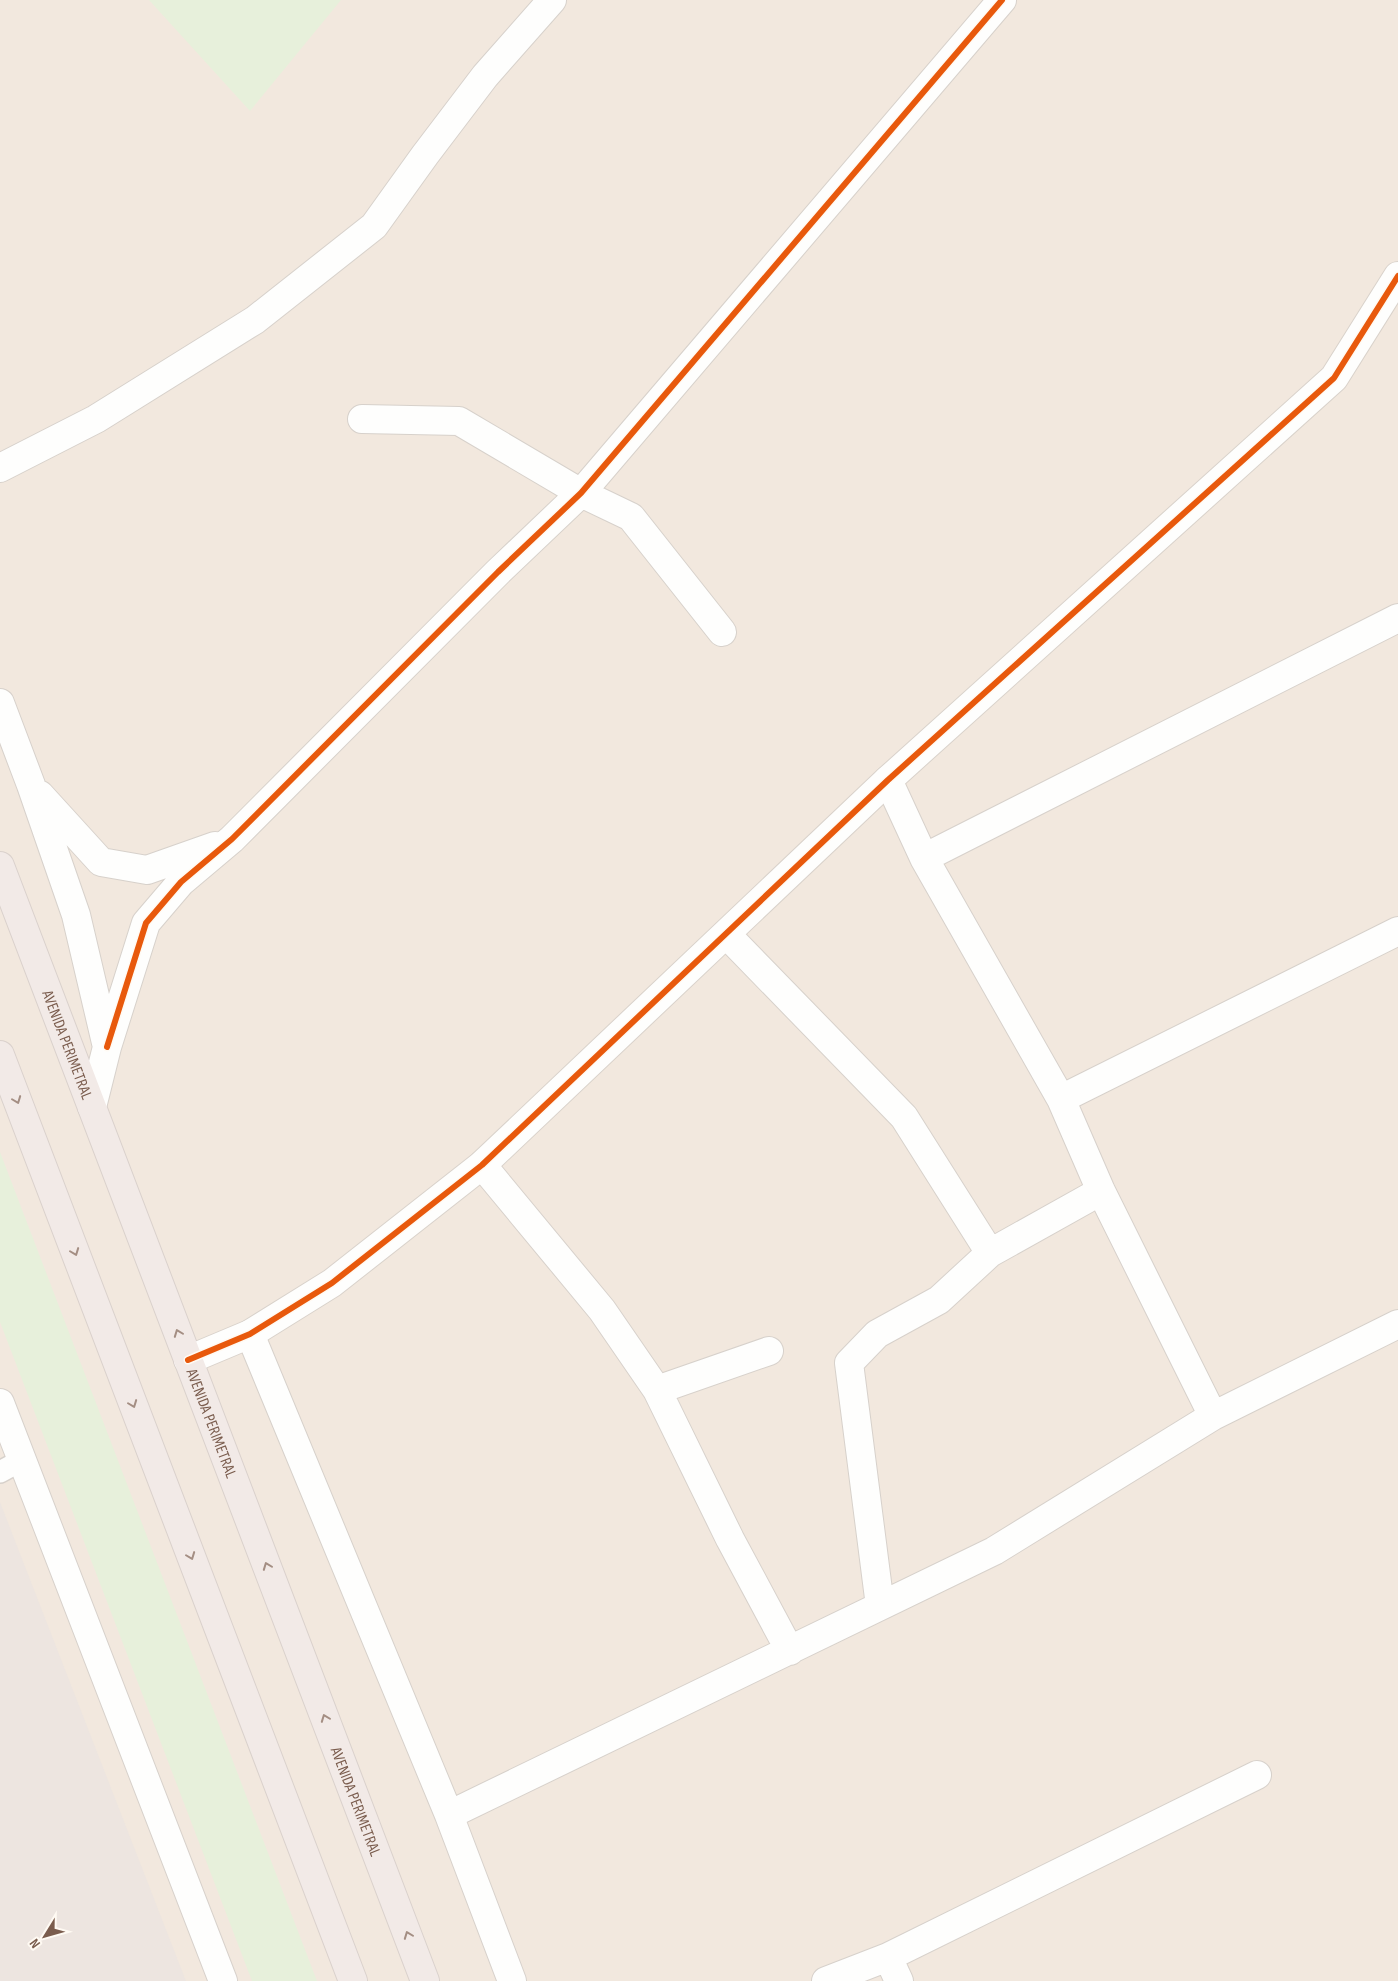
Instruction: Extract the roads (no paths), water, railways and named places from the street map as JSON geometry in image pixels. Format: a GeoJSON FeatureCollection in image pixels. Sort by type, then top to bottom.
{"type":"FeatureCollection","features":[{"type":"Feature","properties":{"kind":"highway","name":"AVENIDA PERIMETRAL"},"geometry":{"type":"LineString","coordinates":[[0,866],[425,1981]]}},
{"type":"Feature","properties":{"kind":"highway"},"geometry":{"type":"LineString","coordinates":[[0,1055],[353,1981]]}},
{"type":"Feature","properties":{"kind":"street"},"geometry":{"type":"LineString","coordinates":[[0,468],[96,419],[255,320],[374,226],[424,155],[485,76],[552,0]]}},
{"type":"Feature","properties":{"kind":"street"},"geometry":{"type":"LineString","coordinates":[[92,1107],[107,1047],[146,923],[181,882],[232,839],[498,572],[581,493],[1002,0]]}},
{"type":"Feature","properties":{"kind":"street"},"geometry":{"type":"LineString","coordinates":[[188,1360],[250,1334],[332,1283],[482,1165],[727,935],[888,780],[1334,378],[1398,276]]}},
{"type":"Feature","properties":{"kind":"street"},"geometry":{"type":"LineString","coordinates":[[362,419],[459,421],[581,493],[631,517],[722,632]]}},
{"type":"Feature","properties":{"kind":"street"},"geometry":{"type":"LineString","coordinates":[[924,858],[1398,618]]}},
{"type":"Feature","properties":{"kind":"street"},"geometry":{"type":"LineString","coordinates":[[0,703],[32,785],[76,915],[107,1047]]}},
{"type":"Feature","properties":{"kind":"street"},"geometry":{"type":"LineString","coordinates":[[888,780],[924,858],[1061,1099],[1101,1191],[1213,1416]]}},
{"type":"Feature","properties":{"kind":"street"},"geometry":{"type":"LineString","coordinates":[[32,785],[101,862],[147,870],[232,839]]}},
{"type":"Feature","properties":{"kind":"street"},"geometry":{"type":"LineString","coordinates":[[1061,1099],[1398,931]]}},
{"type":"Feature","properties":{"kind":"street"},"geometry":{"type":"LineString","coordinates":[[727,935],[904,1117],[990,1253]]}},
{"type":"Feature","properties":{"kind":"street"},"geometry":{"type":"LineString","coordinates":[[482,1165],[602,1310],[657,1390],[730,1539],[790,1651]]}},
{"type":"Feature","properties":{"kind":"street"},"geometry":{"type":"LineString","coordinates":[[880,1606],[849,1363],[877,1334],[939,1300],[990,1253],[1101,1191]]}},
{"type":"Feature","properties":{"kind":"street"},"geometry":{"type":"LineString","coordinates":[[449,1815],[994,1551],[1213,1416],[1398,1324]]}},
{"type":"Feature","properties":{"kind":"street"},"geometry":{"type":"LineString","coordinates":[[250,1334],[449,1815],[512,1981]]}},
{"type":"Feature","properties":{"kind":"street"},"geometry":{"type":"LineString","coordinates":[[657,1390],[769,1351]]}},
{"type":"Feature","properties":{"kind":"street"},"geometry":{"type":"LineString","coordinates":[[0,1403],[11,1466],[224,1981]]}},
{"type":"Feature","properties":{"kind":"street"},"geometry":{"type":"LineString","coordinates":[[826,1981],[894,1969],[1256,1775]]}}]}
